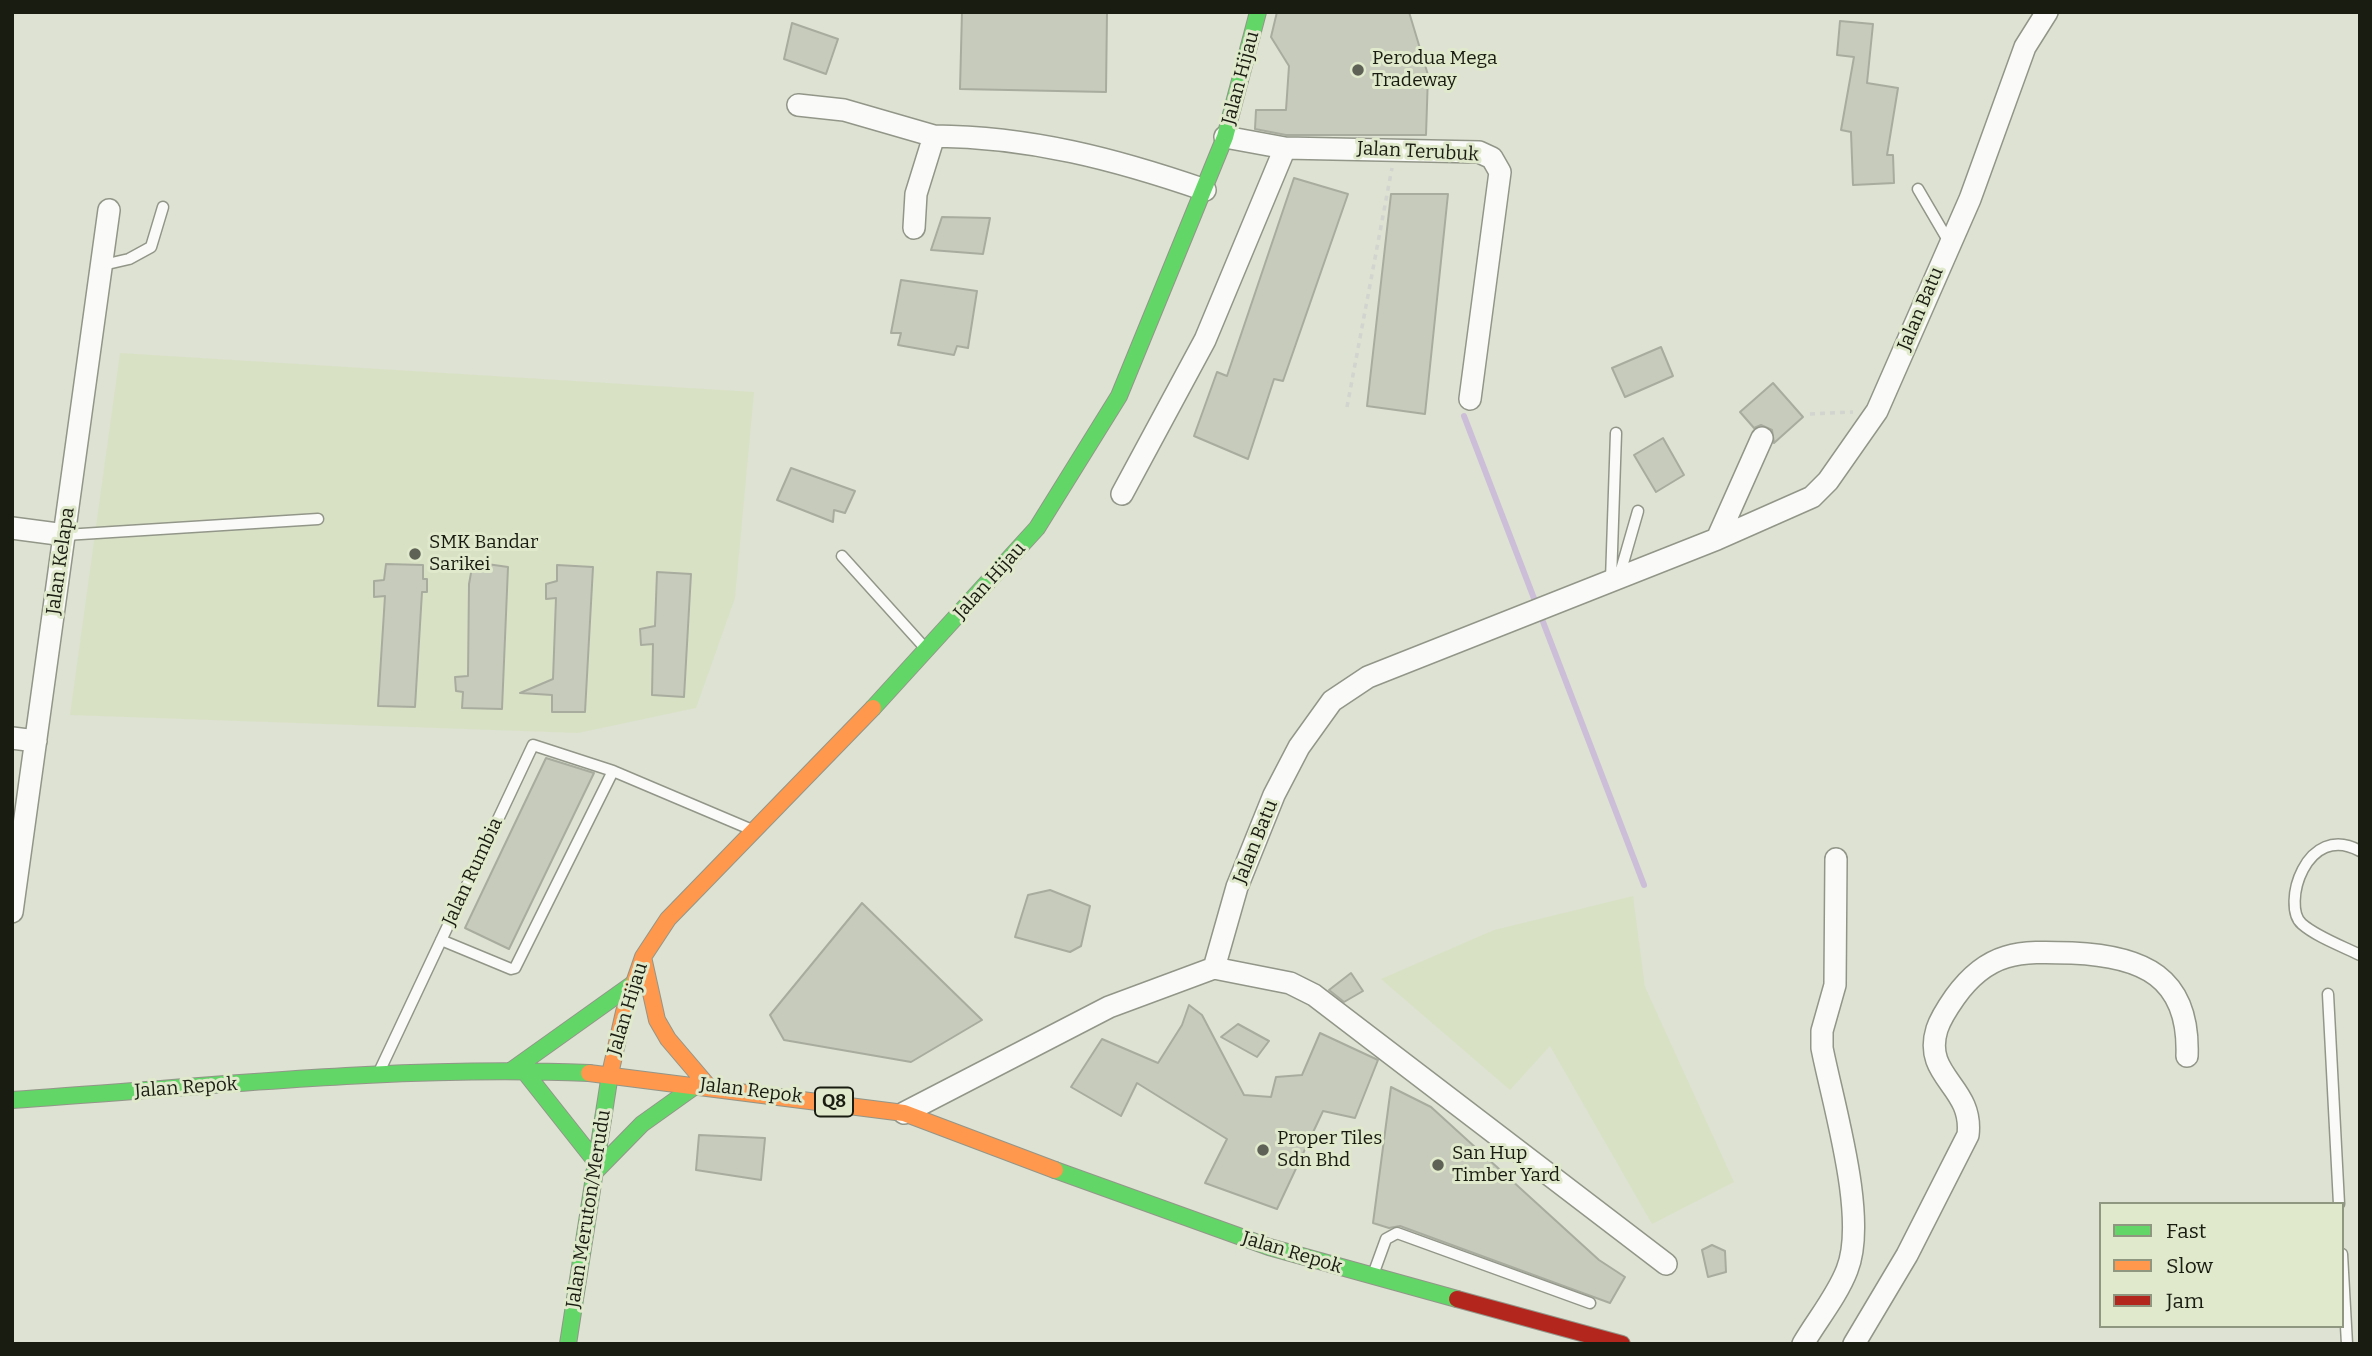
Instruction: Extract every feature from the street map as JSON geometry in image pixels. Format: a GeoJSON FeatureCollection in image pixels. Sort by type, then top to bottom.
{"type":"FeatureCollection","features":[{"type":"Feature","properties":{"kind":"main road","name":"Jalan Hijau"},"geometry":{"type":"LineString","coordinates":[[610,1074],[624,1012],[643,957],[668,919],[928,651],[1037,528],[1119,396],[1225,137],[1258,12]]}},
{"type":"Feature","properties":{"kind":"main road"},"geometry":{"type":"LineString","coordinates":[[634,983],[518,1071],[595,1168],[625,1136],[657,1109],[703,1085],[657,1020],[643,957]]}},
{"type":"Feature","properties":{"kind":"main road","name":"Jalan Repok"},"geometry":{"type":"LineString","coordinates":[[12,1100],[378,1076],[518,1071],[610,1074],[904,1113],[1152,1207],[1269,1247],[1373,1278],[1622,1344]]}},
{"type":"Feature","properties":{"kind":"main road","name":"Jalan Meruton/Merudu"},"geometry":{"type":"LineString","coordinates":[[568,1344],[610,1074]]}},
{"type":"Feature","properties":{"kind":"street","name":"Jalan Batu"},"geometry":{"type":"LineString","coordinates":[[1214,968],[1237,887],[1274,795],[1299,747],[1332,701],[1368,677],[1717,539],[1812,497],[1828,481],[1877,411],[1970,199],[2005,109],[2025,47],[2047,12]]}},
{"type":"Feature","properties":{"kind":"street"},"geometry":{"type":"LineString","coordinates":[[798,105],[844,110],[934,136],[972,136],[1069,150],[1125,162],[1205,190]]}},
{"type":"Feature","properties":{"kind":"street"},"geometry":{"type":"LineString","coordinates":[[914,229],[916,194],[934,136]]}},
{"type":"Feature","properties":{"kind":"street","name":"Jalan Terubuk"},"geometry":{"type":"LineString","coordinates":[[1225,137],[1285,148],[1479,152],[1492,158],[1500,172],[1471,399]]}},
{"type":"Feature","properties":{"kind":"street"},"geometry":{"type":"LineString","coordinates":[[1122,494],[1205,340],[1285,148]]}},
{"type":"Feature","properties":{"kind":"street","name":"Jalan Kelapa"},"geometry":{"type":"LineString","coordinates":[[12,912],[109,210]]}},
{"type":"Feature","properties":{"kind":"street"},"geometry":{"type":"LineString","coordinates":[[1717,539],[1762,438]]}},
{"type":"Feature","properties":{"kind":"street"},"geometry":{"type":"LineString","coordinates":[[12,528],[65,535]]}},
{"type":"Feature","properties":{"kind":"street"},"geometry":{"type":"LineString","coordinates":[[12,738],[36,741]]}},
{"type":"Feature","properties":{"kind":"street"},"geometry":{"type":"LineString","coordinates":[[1803,1344],[1847,1269],[1856,1234],[1852,1200],[1822,1048],[1822,1031],[1835,985],[1836,859]]}},
{"type":"Feature","properties":{"kind":"street"},"geometry":{"type":"LineString","coordinates":[[1854,1344],[1907,1255],[1968,1135],[1970,1118],[1965,1101],[1937,1065],[1933,1047],[1946,1010],[1975,973],[1991,961],[2010,954],[2032,952],[2088,954],[2133,960],[2152,970],[2183,1011],[2188,1032],[2187,1056]]}},
{"type":"Feature","properties":{"kind":"street"},"geometry":{"type":"LineString","coordinates":[[904,1113],[1109,1007],[1214,968],[1290,984],[1314,995],[1667,1264]]}},
{"type":"Feature","properties":{"kind":"lane"},"geometry":{"type":"LineString","coordinates":[[1918,189],[1949,242]]}},
{"type":"Feature","properties":{"kind":"lane"},"geometry":{"type":"LineString","coordinates":[[103,265],[128,259],[150,247],[163,207]]}},
{"type":"Feature","properties":{"kind":"lane"},"geometry":{"type":"LineString","coordinates":[[1615,578],[1616,432]]}},
{"type":"Feature","properties":{"kind":"lane"},"geometry":{"type":"LineString","coordinates":[[1615,578],[1638,511]]}},
{"type":"Feature","properties":{"kind":"lane"},"geometry":{"type":"LineString","coordinates":[[65,535],[318,519]]}},
{"type":"Feature","properties":{"kind":"lane"},"geometry":{"type":"LineString","coordinates":[[842,556],[928,651]]}},
{"type":"Feature","properties":{"kind":"lane","name":"Jalan Rumbia"},"geometry":{"type":"LineString","coordinates":[[378,1076],[533,745],[613,771]]}},
{"type":"Feature","properties":{"kind":"lane"},"geometry":{"type":"LineString","coordinates":[[441,940],[511,969],[515,968],[613,771],[753,830]]}},
{"type":"Feature","properties":{"kind":"lane"},"geometry":{"type":"LineString","coordinates":[[2360,851],[2347,844],[2330,843],[2313,851],[2295,892],[2293,908],[2301,924],[2360,955]]}},
{"type":"Feature","properties":{"kind":"lane"},"geometry":{"type":"LineString","coordinates":[[2328,994],[2339,1202]]}},
{"type":"Feature","properties":{"kind":"lane"},"geometry":{"type":"LineString","coordinates":[[1373,1278],[1377,1258],[1386,1239],[1397,1233],[1590,1303]]}},
{"type":"Feature","properties":{"kind":"lane"},"geometry":{"type":"LineString","coordinates":[[2344,1290],[2347,1344]]}},
{"type":"Feature","properties":{"kind":"path"},"geometry":{"type":"LineString","coordinates":[[1347,407],[1396,149]]}},
{"type":"Feature","properties":{"kind":"path"},"geometry":{"type":"LineString","coordinates":[[1810,414],[1877,411]]}},
{"type":"Feature","properties":{"kind":"shaded area","name":"SMK Bandar Sarikei"},"geometry":{"type":"Polygon","coordinates":[[[120,353],[754,392],[735,598],[696,708],[578,733],[70,715],[120,353]]]}},
{"type":"Feature","properties":{"kind":"shaded area"},"geometry":{"type":"Polygon","coordinates":[[[1633,896],[1645,987],[1734,1182],[1652,1224],[1550,1046],[1510,1090],[1381,979],[1494,930],[1633,896]]]}},
{"type":"Feature","properties":{"kind":"building"},"geometry":{"type":"Polygon","coordinates":[[[962,12],[1107,12],[1106,92],[960,89],[962,12]]]}},
{"type":"Feature","properties":{"kind":"building","name":"Perodua Mega Tradeway"},"geometry":{"type":"Polygon","coordinates":[[[1277,12],[1409,12],[1428,75],[1426,135],[1286,135],[1255,129],[1256,110],[1286,110],[1289,66],[1271,37],[1277,12]]]}},
{"type":"Feature","properties":{"kind":"building"},"geometry":{"type":"Polygon","coordinates":[[[1840,21],[1873,24],[1867,83],[1898,88],[1887,155],[1893,155],[1894,183],[1853,185],[1851,132],[1841,130],[1854,57],[1837,55],[1840,21]]]}},
{"type":"Feature","properties":{"kind":"building"},"geometry":{"type":"Polygon","coordinates":[[[792,23],[838,39],[826,74],[784,59],[792,23]]]}},
{"type":"Feature","properties":{"kind":"building"},"geometry":{"type":"Polygon","coordinates":[[[1294,178],[1348,194],[1283,381],[1274,379],[1248,459],[1194,436],[1217,372],[1227,376],[1294,178]]]}},
{"type":"Feature","properties":{"kind":"building"},"geometry":{"type":"Polygon","coordinates":[[[1391,194],[1448,194],[1425,414],[1367,406],[1391,194]]]}},
{"type":"Feature","properties":{"kind":"building"},"geometry":{"type":"Polygon","coordinates":[[[942,217],[990,218],[983,254],[931,250],[942,217]]]}},
{"type":"Feature","properties":{"kind":"building"},"geometry":{"type":"Polygon","coordinates":[[[901,280],[977,291],[968,348],[957,346],[954,355],[898,345],[901,333],[891,333],[901,280]]]}},
{"type":"Feature","properties":{"kind":"building"},"geometry":{"type":"Polygon","coordinates":[[[1661,347],[1673,376],[1625,397],[1612,368],[1661,347]]]}},
{"type":"Feature","properties":{"kind":"building"},"geometry":{"type":"Polygon","coordinates":[[[1773,383],[1803,417],[1774,443],[1772,430],[1761,425],[1754,428],[1740,412],[1773,383]]]}},
{"type":"Feature","properties":{"kind":"building"},"geometry":{"type":"Polygon","coordinates":[[[1663,438],[1684,475],[1656,492],[1634,455],[1663,438]]]}},
{"type":"Feature","properties":{"kind":"building"},"geometry":{"type":"Polygon","coordinates":[[[791,468],[855,491],[845,513],[834,510],[833,522],[777,500],[791,468]]]}},
{"type":"Feature","properties":{"kind":"building"},"geometry":{"type":"Polygon","coordinates":[[[473,562],[508,567],[502,709],[462,708],[463,692],[456,691],[455,677],[468,676],[469,584],[473,562]]]}},
{"type":"Feature","properties":{"kind":"building"},"geometry":{"type":"Polygon","coordinates":[[[386,564],[423,565],[423,579],[427,579],[427,592],[422,592],[415,707],[378,706],[385,596],[374,597],[374,581],[384,580],[386,564]]]}},
{"type":"Feature","properties":{"kind":"building"},"geometry":{"type":"Polygon","coordinates":[[[557,565],[593,567],[585,712],[552,712],[552,695],[520,693],[553,679],[556,598],[546,599],[546,584],[557,581],[557,565]]]}},
{"type":"Feature","properties":{"kind":"building"},"geometry":{"type":"Polygon","coordinates":[[[657,572],[691,574],[684,697],[652,695],[653,644],[641,645],[640,629],[655,626],[657,572]]]}},
{"type":"Feature","properties":{"kind":"building"},"geometry":{"type":"Polygon","coordinates":[[[546,758],[594,773],[509,949],[465,928],[546,758]]]}},
{"type":"Feature","properties":{"kind":"building"},"geometry":{"type":"Polygon","coordinates":[[[1050,890],[1090,906],[1081,946],[1070,952],[1015,937],[1028,895],[1050,890]]]}},
{"type":"Feature","properties":{"kind":"building"},"geometry":{"type":"Polygon","coordinates":[[[862,903],[982,1020],[911,1062],[784,1040],[770,1015],[862,903]]]}},
{"type":"Feature","properties":{"kind":"building"},"geometry":{"type":"Polygon","coordinates":[[[1351,973],[1363,991],[1344,1002],[1329,990],[1351,973]]]}},
{"type":"Feature","properties":{"kind":"building"},"geometry":{"type":"Polygon","coordinates":[[[1189,1005],[1202,1015],[1244,1095],[1271,1097],[1276,1077],[1302,1075],[1320,1033],[1378,1060],[1355,1118],[1323,1111],[1277,1209],[1205,1183],[1227,1139],[1137,1083],[1121,1116],[1071,1087],[1102,1039],[1158,1063],[1182,1025],[1189,1005]]]}},
{"type":"Feature","properties":{"kind":"building"},"geometry":{"type":"Polygon","coordinates":[[[1238,1024],[1269,1041],[1257,1057],[1221,1037],[1238,1024]]]}},
{"type":"Feature","properties":{"kind":"building","name":"San Hup Timber Yard"},"geometry":{"type":"Polygon","coordinates":[[[1391,1087],[1431,1107],[1599,1260],[1625,1277],[1610,1303],[1400,1226],[1389,1228],[1373,1223],[1391,1087]]]}},
{"type":"Feature","properties":{"kind":"building"},"geometry":{"type":"Polygon","coordinates":[[[699,1135],[765,1138],[761,1180],[696,1170],[699,1135]]]}},
{"type":"Feature","properties":{"kind":"building"},"geometry":{"type":"Polygon","coordinates":[[[1712,1245],[1725,1251],[1726,1272],[1708,1277],[1702,1250],[1712,1245]]]}},
{"type":"Feature","properties":{"kind":"waterway"},"geometry":{"type":"LineString","coordinates":[[1464,416],[1644,885]]}},
{"type":"Feature","properties":{"kind":"traffic: fast"},"geometry":{"type":"LineString","coordinates":[[873,708],[1037,528],[1119,396],[1225,137],[1258,12]]}},
{"type":"Feature","properties":{"kind":"traffic: fast"},"geometry":{"type":"LineString","coordinates":[[512,1070],[634,983]]}},
{"type":"Feature","properties":{"kind":"traffic: fast"},"geometry":{"type":"LineString","coordinates":[[12,1100],[372,1075],[517,1071],[589,1073]]}},
{"type":"Feature","properties":{"kind":"traffic: fast"},"geometry":{"type":"LineString","coordinates":[[524,1071],[596,1162]]}},
{"type":"Feature","properties":{"kind":"traffic: fast"},"geometry":{"type":"LineString","coordinates":[[568,1344],[610,1074]]}},
{"type":"Feature","properties":{"kind":"traffic: fast"},"geometry":{"type":"LineString","coordinates":[[594,1173],[642,1124],[698,1084]]}},
{"type":"Feature","properties":{"kind":"traffic: fast"},"geometry":{"type":"LineString","coordinates":[[1055,1170],[1269,1247],[1457,1299]]}},
{"type":"Feature","properties":{"kind":"traffic: slow"},"geometry":{"type":"LineString","coordinates":[[610,1074],[624,1012],[643,957],[668,919],[873,708]]}},
{"type":"Feature","properties":{"kind":"traffic: slow"},"geometry":{"type":"LineString","coordinates":[[643,957],[657,1020],[668,1039],[708,1086]]}},
{"type":"Feature","properties":{"kind":"traffic: slow"},"geometry":{"type":"LineString","coordinates":[[589,1073],[904,1113],[1055,1170]]}},
{"type":"Feature","properties":{"kind":"traffic: jam"},"geometry":{"type":"LineString","coordinates":[[1457,1299],[1622,1344]]}},
{"type":"Feature","properties":{"kind":"place","name":"Perodua Mega Tradeway"},"geometry":{"type":"Point","coordinates":[1358,70]}},
{"type":"Feature","properties":{"kind":"place","name":"SMK Bandar Sarikei"},"geometry":{"type":"Point","coordinates":[415,554]}},
{"type":"Feature","properties":{"kind":"place","name":"Proper Tiles Sdn Bhd"},"geometry":{"type":"Point","coordinates":[1263,1150]}},
{"type":"Feature","properties":{"kind":"place","name":"San Hup Timber Yard"},"geometry":{"type":"Point","coordinates":[1438,1165]}}]}
